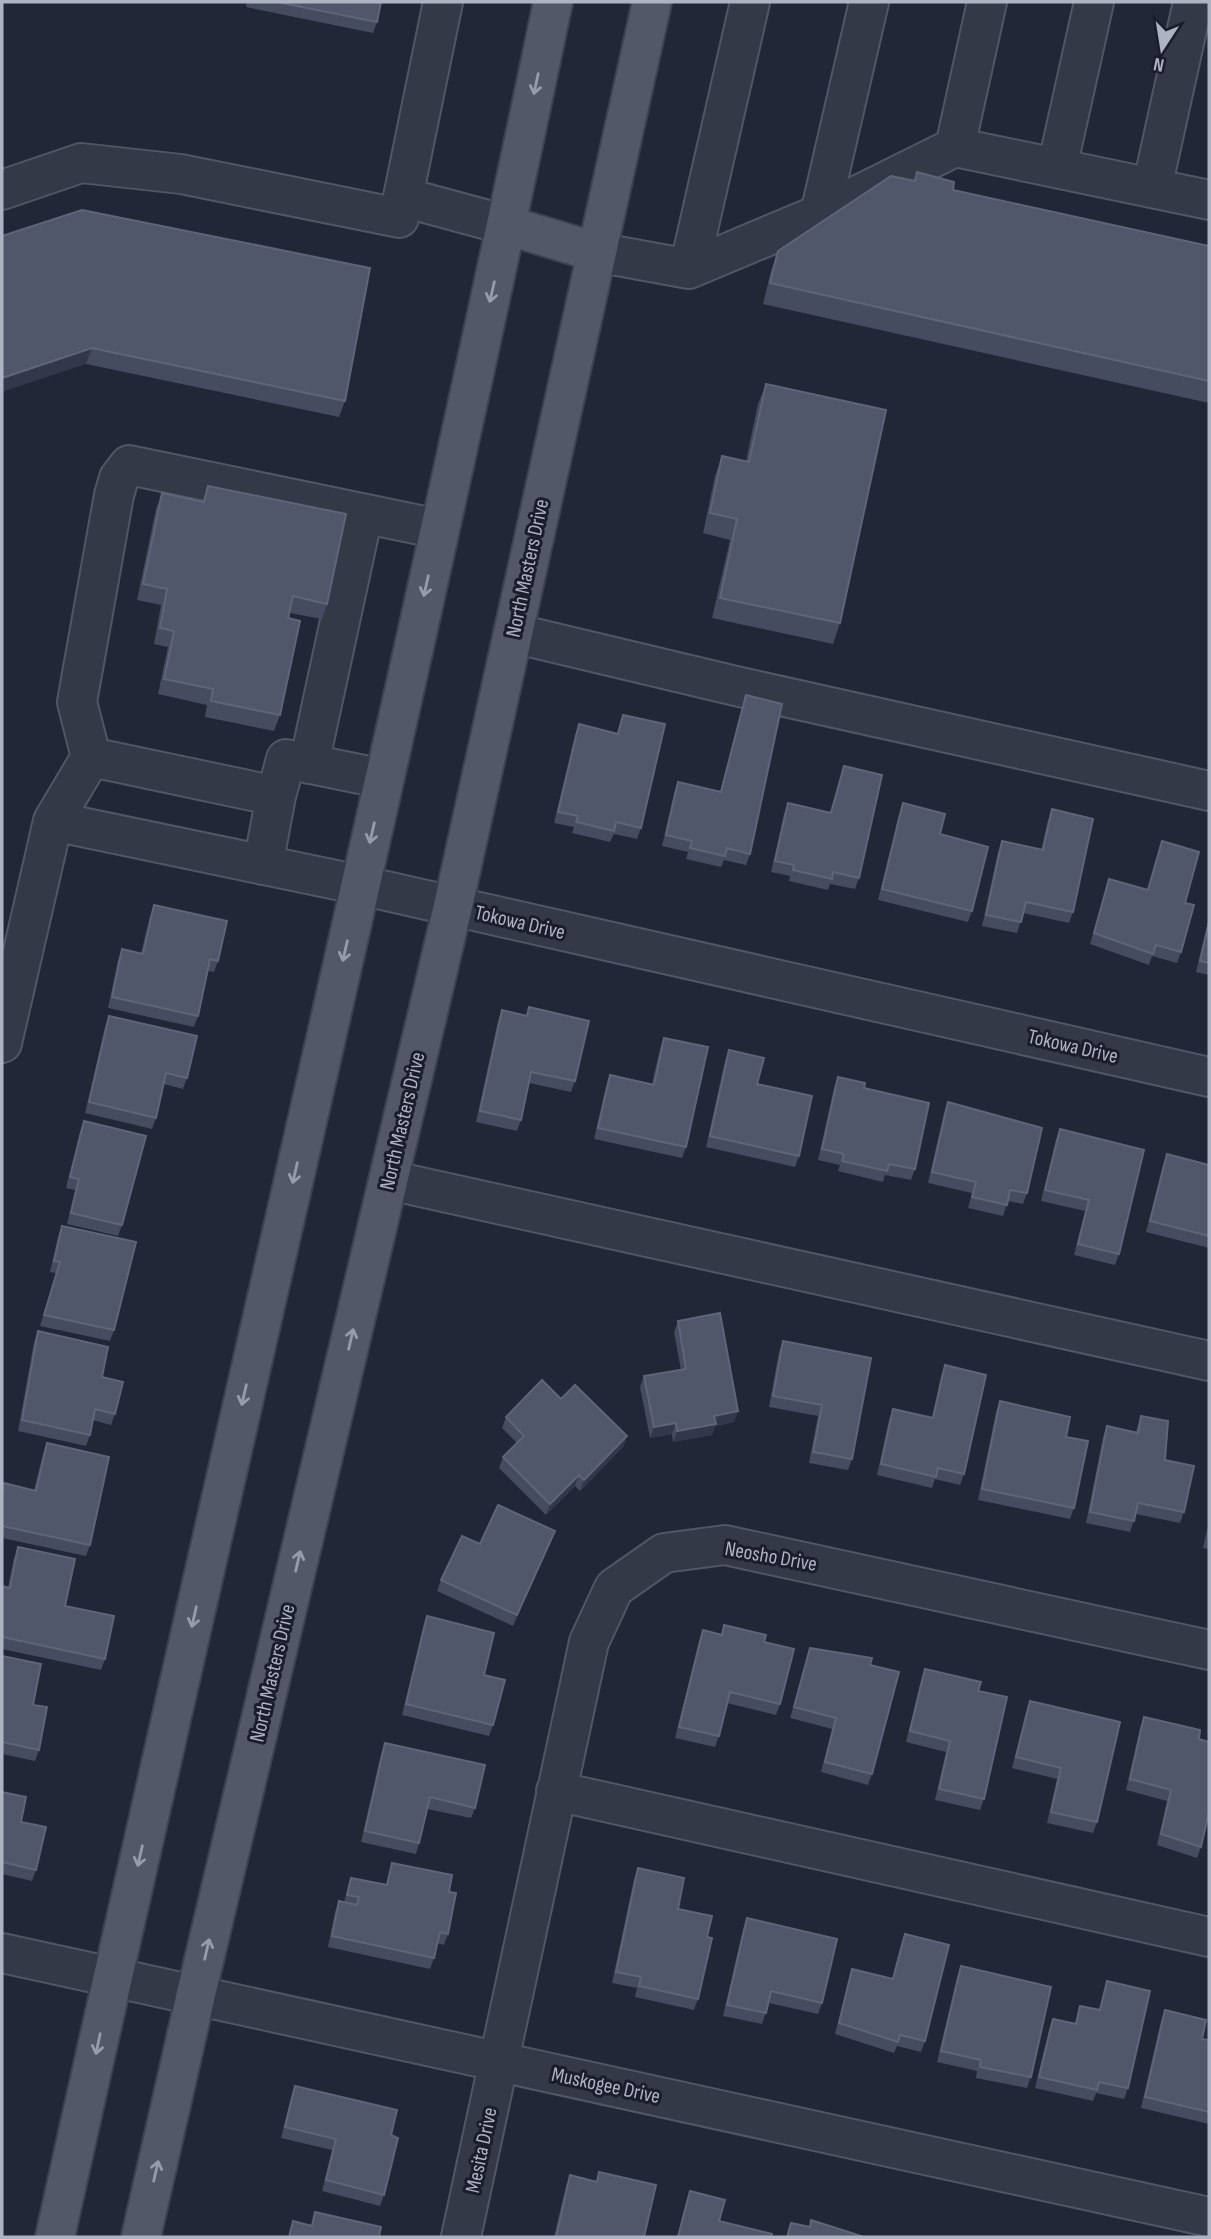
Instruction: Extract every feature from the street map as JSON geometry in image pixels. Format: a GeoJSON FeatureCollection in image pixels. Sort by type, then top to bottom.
{"type":"FeatureCollection","features":[{"type":"Feature","properties":{"kind":"main road"},"geometry":{"type":"LineString","coordinates":[[55,2237],[384,779],[553,2]]}},
{"type":"Feature","properties":{"kind":"main road","name":"North Masters Drive"},"geometry":{"type":"LineString","coordinates":[[141,2237],[453,906],[652,2]]}},
{"type":"Feature","properties":{"kind":"main road"},"geometry":{"type":"LineString","coordinates":[[506,225],[596,252]]}},
{"type":"Feature","properties":{"kind":"street"},"geometry":{"type":"LineString","coordinates":[[2,190],[81,163],[181,174],[399,218],[443,2]]}},
{"type":"Feature","properties":{"kind":"street"},"geometry":{"type":"LineString","coordinates":[[689,269],[750,2]]}},
{"type":"Feature","properties":{"kind":"street"},"geometry":{"type":"LineString","coordinates":[[820,214],[869,2]]}},
{"type":"Feature","properties":{"kind":"street"},"geometry":{"type":"LineString","coordinates":[[955,147],[987,2]]}},
{"type":"Feature","properties":{"kind":"street"},"geometry":{"type":"LineString","coordinates":[[1056,168],[1094,2]]}},
{"type":"Feature","properties":{"kind":"street"},"geometry":{"type":"LineString","coordinates":[[1152,188],[1193,2]]}},
{"type":"Feature","properties":{"kind":"street"},"geometry":{"type":"LineString","coordinates":[[596,252],[689,269],[820,214],[955,147],[1209,200]]}},
{"type":"Feature","properties":{"kind":"street"},"geometry":{"type":"LineString","coordinates":[[403,197],[506,225]]}},
{"type":"Feature","properties":{"kind":"street"},"geometry":{"type":"LineString","coordinates":[[2,1043],[52,821],[91,757],[77,702],[114,495],[119,478],[129,465],[439,529]]}},
{"type":"Feature","properties":{"kind":"street"},"geometry":{"type":"LineString","coordinates":[[309,764],[363,515]]}},
{"type":"Feature","properties":{"kind":"street"},"geometry":{"type":"LineString","coordinates":[[513,633],[740,687],[1209,791]]}},
{"type":"Feature","properties":{"kind":"street"},"geometry":{"type":"LineString","coordinates":[[91,757],[276,796]]}},
{"type":"Feature","properties":{"kind":"street"},"geometry":{"type":"LineString","coordinates":[[263,865],[286,759],[384,779]]}},
{"type":"Feature","properties":{"kind":"street","name":"Tokowa Drive"},"geometry":{"type":"LineString","coordinates":[[52,821],[360,885],[1209,1077]]}},
{"type":"Feature","properties":{"kind":"street"},"geometry":{"type":"LineString","coordinates":[[388,1180],[1209,1361]]}},
{"type":"Feature","properties":{"kind":"street","name":"Neosho Drive"},"geometry":{"type":"LineString","coordinates":[[500,2062],[589,1642],[614,1588],[664,1553],[725,1545],[1209,1650]]}},
{"type":"Feature","properties":{"kind":"street"},"geometry":{"type":"LineString","coordinates":[[556,1791],[1209,1937]]}},
{"type":"Feature","properties":{"kind":"street","name":"Muskogee Drive"},"geometry":{"type":"LineString","coordinates":[[2,1953],[1209,2217]]}},
{"type":"Feature","properties":{"kind":"street","name":"Mesita Drive"},"geometry":{"type":"LineString","coordinates":[[461,2237],[500,2062]]}},
{"type":"Feature","properties":{"kind":"building"},"geometry":{"type":"Polygon","coordinates":[[[277,2],[381,2],[377,22],[277,2]]]}},
{"type":"Feature","properties":{"kind":"building"},"geometry":{"type":"Polygon","coordinates":[[[917,172],[954,182],[953,190],[1209,246],[1209,381],[770,283],[778,251],[891,176],[915,181],[917,172]]]}},
{"type":"Feature","properties":{"kind":"building"},"geometry":{"type":"Polygon","coordinates":[[[82,210],[370,268],[345,401],[92,348],[2,378],[2,236],[82,210]]]}},
{"type":"Feature","properties":{"kind":"building"},"geometry":{"type":"Polygon","coordinates":[[[766,384],[886,410],[840,623],[720,598],[737,519],[710,513],[722,456],[749,462],[766,384]]]}},
{"type":"Feature","properties":{"kind":"building"},"geometry":{"type":"Polygon","coordinates":[[[208,486],[346,514],[327,604],[293,596],[288,618],[300,621],[280,715],[211,701],[213,689],[164,679],[174,631],[160,628],[167,589],[143,584],[162,493],[204,502],[208,486]]]}},
{"type":"Feature","properties":{"kind":"building"},"geometry":{"type":"Polygon","coordinates":[[[746,695],[782,704],[750,854],[727,848],[725,856],[690,848],[692,841],[666,835],[678,782],[721,792],[746,695]]]}},
{"type":"Feature","properties":{"kind":"building"},"geometry":{"type":"Polygon","coordinates":[[[623,715],[665,724],[641,828],[616,822],[614,831],[576,822],[578,816],[558,812],[579,724],[618,734],[623,715]]]}},
{"type":"Feature","properties":{"kind":"building"},"geometry":{"type":"Polygon","coordinates":[[[844,766],[882,775],[859,878],[833,872],[832,879],[793,870],[794,865],[775,861],[788,803],[831,813],[844,766]]]}},
{"type":"Feature","properties":{"kind":"building"},"geometry":{"type":"Polygon","coordinates":[[[903,803],[945,814],[940,834],[988,847],[972,911],[882,889],[903,803]]]}},
{"type":"Feature","properties":{"kind":"building"},"geometry":{"type":"Polygon","coordinates":[[[1052,809],[1093,819],[1073,912],[1026,902],[1021,922],[986,915],[1002,841],[1043,850],[1052,809]]]}},
{"type":"Feature","properties":{"kind":"building"},"geometry":{"type":"Polygon","coordinates":[[[1162,841],[1199,852],[1185,903],[1194,905],[1181,952],[1156,945],[1153,954],[1094,933],[1109,879],[1148,890],[1162,841]]]}},
{"type":"Feature","properties":{"kind":"building"},"geometry":{"type":"Polygon","coordinates":[[[154,905],[227,921],[218,961],[210,959],[198,1016],[112,997],[122,949],[143,954],[154,905]]]}},
{"type":"Feature","properties":{"kind":"building"},"geometry":{"type":"Polygon","coordinates":[[[1209,922],[1209,963],[1200,961],[1209,922]]]}},
{"type":"Feature","properties":{"kind":"building"},"geometry":{"type":"Polygon","coordinates":[[[529,1007],[589,1021],[575,1081],[531,1072],[521,1120],[480,1111],[502,1010],[527,1016],[529,1007]]]}},
{"type":"Feature","properties":{"kind":"building"},"geometry":{"type":"Polygon","coordinates":[[[109,1016],[197,1036],[187,1078],[166,1073],[156,1118],[89,1102],[109,1016]]]}},
{"type":"Feature","properties":{"kind":"building"},"geometry":{"type":"Polygon","coordinates":[[[664,1038],[708,1047],[686,1147],[598,1128],[610,1075],[654,1085],[664,1038]]]}},
{"type":"Feature","properties":{"kind":"building"},"geometry":{"type":"Polygon","coordinates":[[[729,1050],[764,1058],[757,1084],[812,1096],[799,1156],[710,1136],[729,1050]]]}},
{"type":"Feature","properties":{"kind":"building"},"geometry":{"type":"Polygon","coordinates":[[[838,1077],[865,1083],[864,1088],[929,1103],[915,1169],[889,1164],[887,1171],[842,1161],[844,1154],[822,1149],[838,1077]]]}},
{"type":"Feature","properties":{"kind":"building"},"geometry":{"type":"Polygon","coordinates":[[[948,1102],[1042,1128],[1027,1193],[1010,1190],[1007,1205],[972,1197],[976,1182],[932,1172],[948,1102]]]}},
{"type":"Feature","properties":{"kind":"building"},"geometry":{"type":"Polygon","coordinates":[[[84,1121],[146,1136],[122,1225],[71,1213],[79,1179],[70,1177],[84,1121]]]}},
{"type":"Feature","properties":{"kind":"building"},"geometry":{"type":"Polygon","coordinates":[[[1060,1129],[1144,1150],[1119,1254],[1078,1244],[1089,1200],[1045,1190],[1060,1129]]]}},
{"type":"Feature","properties":{"kind":"building"},"geometry":{"type":"Polygon","coordinates":[[[1167,1154],[1209,1165],[1209,1236],[1150,1221],[1167,1154]]]}},
{"type":"Feature","properties":{"kind":"building"},"geometry":{"type":"Polygon","coordinates":[[[62,1226],[136,1242],[114,1330],[44,1315],[60,1262],[54,1261],[62,1226]]]}},
{"type":"Feature","properties":{"kind":"building"},"geometry":{"type":"Polygon","coordinates":[[[720,1313],[738,1411],[714,1416],[716,1424],[677,1431],[676,1423],[654,1427],[644,1376],[686,1369],[678,1321],[720,1313]]]}},
{"type":"Feature","properties":{"kind":"building"},"geometry":{"type":"Polygon","coordinates":[[[38,1331],[108,1347],[102,1377],[123,1382],[115,1414],[95,1409],[90,1435],[22,1420],[38,1331]]]}},
{"type":"Feature","properties":{"kind":"building"},"geometry":{"type":"Polygon","coordinates":[[[783,1341],[871,1358],[852,1459],[813,1452],[822,1405],[773,1396],[783,1341]]]}},
{"type":"Feature","properties":{"kind":"building"},"geometry":{"type":"Polygon","coordinates":[[[945,1365],[986,1375],[964,1474],[938,1468],[936,1477],[881,1464],[893,1409],[933,1418],[945,1365]]]}},
{"type":"Feature","properties":{"kind":"building"},"geometry":{"type":"Polygon","coordinates":[[[542,1380],[561,1399],[575,1385],[627,1436],[584,1480],[579,1475],[550,1504],[503,1457],[524,1436],[506,1417],[542,1380]]]}},
{"type":"Feature","properties":{"kind":"building"},"geometry":{"type":"Polygon","coordinates":[[[1000,1401],[1070,1417],[1066,1437],[1088,1441],[1074,1508],[982,1489],[1000,1401]]]}},
{"type":"Feature","properties":{"kind":"building"},"geometry":{"type":"Polygon","coordinates":[[[1141,1416],[1168,1421],[1165,1460],[1194,1466],[1184,1512],[1138,1503],[1134,1521],[1090,1512],[1107,1426],[1138,1433],[1141,1416]]]}},
{"type":"Feature","properties":{"kind":"building"},"geometry":{"type":"Polygon","coordinates":[[[47,1443],[109,1457],[90,1545],[2,1526],[4,1483],[36,1491],[47,1443]]]}},
{"type":"Feature","properties":{"kind":"building"},"geometry":{"type":"Polygon","coordinates":[[[498,1505],[555,1531],[517,1615],[441,1580],[462,1536],[480,1544],[498,1505]]]}},
{"type":"Feature","properties":{"kind":"building"},"geometry":{"type":"Polygon","coordinates":[[[18,1547],[75,1559],[65,1606],[114,1616],[105,1659],[2,1637],[2,1586],[10,1588],[18,1547]]]}},
{"type":"Feature","properties":{"kind":"building"},"geometry":{"type":"Polygon","coordinates":[[[427,1616],[494,1633],[484,1675],[505,1680],[493,1725],[406,1704],[427,1616]]]}},
{"type":"Feature","properties":{"kind":"building"},"geometry":{"type":"Polygon","coordinates":[[[724,1625],[766,1635],[764,1642],[794,1649],[780,1704],[730,1692],[719,1736],[679,1727],[703,1630],[722,1635],[724,1625]]]}},
{"type":"Feature","properties":{"kind":"building"},"geometry":{"type":"Polygon","coordinates":[[[810,1648],[872,1658],[870,1665],[899,1672],[872,1774],[825,1762],[836,1718],[794,1707],[810,1648]]]}},
{"type":"Feature","properties":{"kind":"building"},"geometry":{"type":"Polygon","coordinates":[[[2,1656],[41,1664],[33,1705],[47,1707],[39,1750],[2,1742],[2,1656]]]}},
{"type":"Feature","properties":{"kind":"building"},"geometry":{"type":"Polygon","coordinates":[[[925,1669],[981,1682],[978,1691],[1007,1697],[984,1799],[939,1789],[950,1741],[910,1731],[925,1669]]]}},
{"type":"Feature","properties":{"kind":"building"},"geometry":{"type":"Polygon","coordinates":[[[1030,1701],[1120,1722],[1097,1822],[1051,1812],[1061,1768],[1016,1757],[1030,1701]]]}},
{"type":"Feature","properties":{"kind":"building"},"geometry":{"type":"Polygon","coordinates":[[[1144,1717],[1200,1730],[1199,1739],[1209,1742],[1209,1812],[1201,1847],[1161,1834],[1171,1790],[1130,1779],[1144,1717]]]}},
{"type":"Feature","properties":{"kind":"building"},"geometry":{"type":"Polygon","coordinates":[[[385,1743],[485,1765],[475,1808],[430,1797],[419,1843],[365,1831],[385,1743]]]}},
{"type":"Feature","properties":{"kind":"building"},"geometry":{"type":"Polygon","coordinates":[[[2,1792],[26,1797],[21,1822],[46,1827],[36,1870],[2,1862],[2,1792]]]}},
{"type":"Feature","properties":{"kind":"building"},"geometry":{"type":"Polygon","coordinates":[[[392,1863],[452,1875],[449,1892],[456,1893],[448,1934],[440,1932],[434,1958],[332,1936],[339,1901],[357,1905],[359,1897],[347,1895],[351,1878],[387,1885],[392,1863]]]}},
{"type":"Feature","properties":{"kind":"building"},"geometry":{"type":"Polygon","coordinates":[[[638,1868],[684,1878],[678,1909],[712,1916],[707,1937],[712,1938],[698,1999],[639,1986],[641,1977],[616,1972],[638,1868]]]}},
{"type":"Feature","properties":{"kind":"building"},"geometry":{"type":"Polygon","coordinates":[[[747,1918],[837,1939],[822,2003],[771,1991],[766,2013],[727,2005],[747,1918]]]}},
{"type":"Feature","properties":{"kind":"building"},"geometry":{"type":"Polygon","coordinates":[[[905,1934],[949,1945],[925,2041],[900,2035],[898,2042],[839,2023],[852,1969],[893,1979],[905,1934]]]}},
{"type":"Feature","properties":{"kind":"building"},"geometry":{"type":"Polygon","coordinates":[[[961,1966],[1051,1987],[1031,2077],[980,2067],[981,2060],[941,2051],[961,1966]]]}},
{"type":"Feature","properties":{"kind":"building"},"geometry":{"type":"Polygon","coordinates":[[[1107,1981],[1150,1991],[1128,2088],[1099,2082],[1097,2090],[1039,2077],[1053,2019],[1076,2024],[1080,2006],[1100,2010],[1107,1981]]]}},
{"type":"Feature","properties":{"kind":"building"},"geometry":{"type":"Polygon","coordinates":[[[1165,2010],[1206,2020],[1202,2039],[1209,2040],[1209,2112],[1145,2097],[1165,2010]]]}},
{"type":"Feature","properties":{"kind":"building"},"geometry":{"type":"Polygon","coordinates":[[[295,2086],[397,2110],[391,2135],[398,2138],[384,2195],[326,2180],[336,2139],[285,2127],[295,2086]]]}},
{"type":"Feature","properties":{"kind":"building"},"geometry":{"type":"Polygon","coordinates":[[[599,2172],[656,2185],[644,2237],[556,2237],[570,2175],[597,2182],[599,2172]]]}},
{"type":"Feature","properties":{"kind":"building"},"geometry":{"type":"Polygon","coordinates":[[[690,2191],[725,2200],[719,2221],[772,2234],[771,2237],[678,2237],[690,2191]]]}},
{"type":"Feature","properties":{"kind":"building"},"geometry":{"type":"Polygon","coordinates":[[[315,2212],[381,2227],[379,2237],[289,2237],[293,2221],[312,2226],[315,2212]]]}},
{"type":"Feature","properties":{"kind":"building"},"geometry":{"type":"Polygon","coordinates":[[[811,2220],[864,2237],[787,2237],[791,2223],[810,2227],[811,2220]]]}}]}
